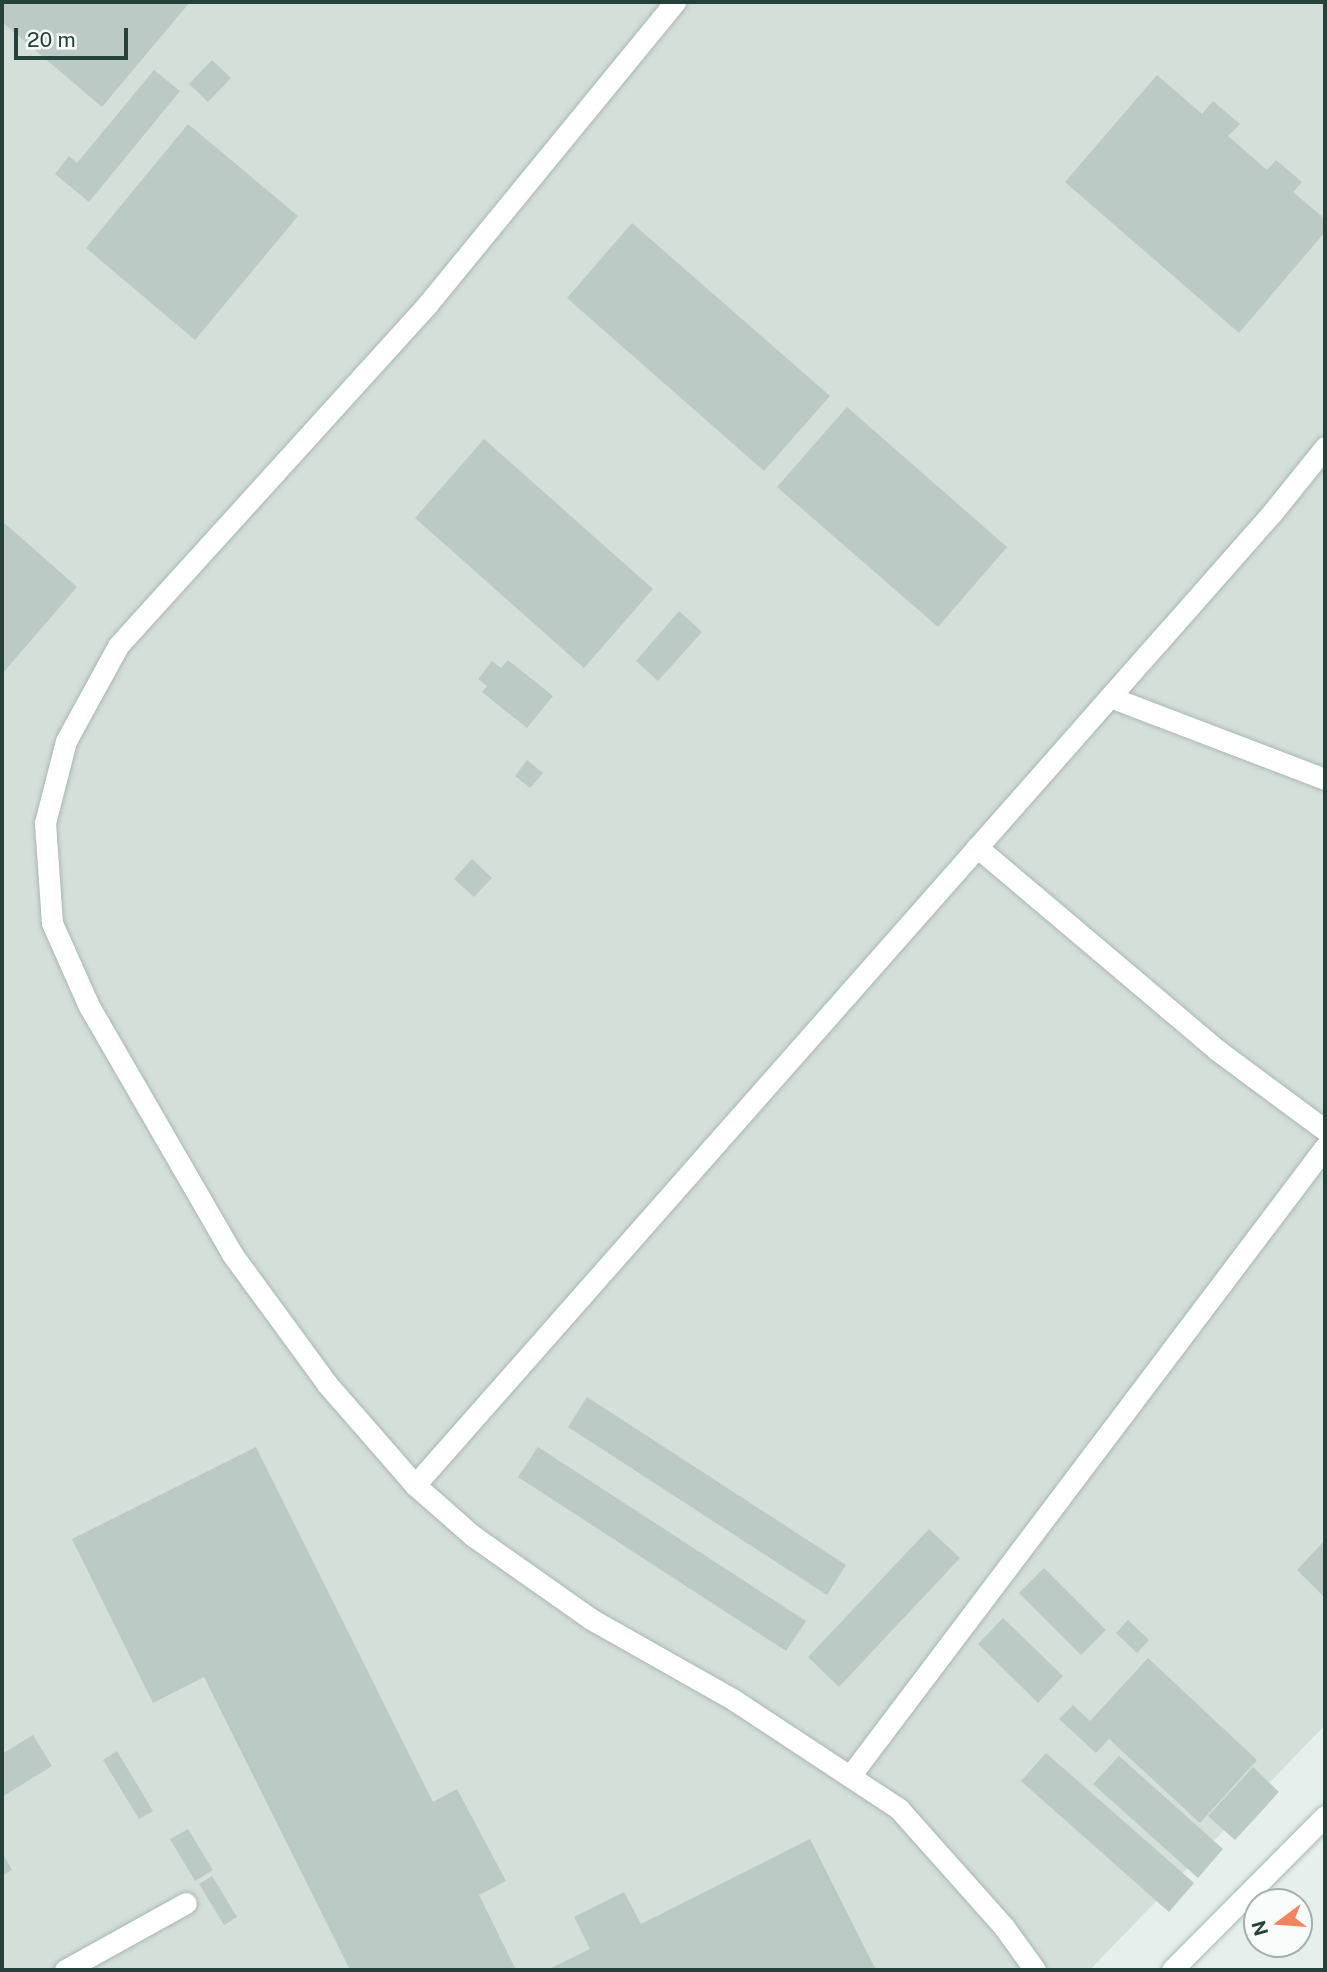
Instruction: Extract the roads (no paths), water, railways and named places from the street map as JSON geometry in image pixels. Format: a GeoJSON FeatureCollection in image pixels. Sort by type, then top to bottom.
{"type":"FeatureCollection","features":[{"type":"Feature","properties":{"kind":"street"},"geometry":{"type":"LineString","coordinates":[[675,2],[428,305],[118,646],[66,741],[45,823],[52,923],[89,1006],[232,1254],[327,1384],[415,1485],[473,1536],[591,1619],[734,1700],[899,1809],[1004,1927],[1035,1970]]}},
{"type":"Feature","properties":{"kind":"street"},"geometry":{"type":"LineString","coordinates":[[415,1485],[1264,523],[1325,447]]}},
{"type":"Feature","properties":{"kind":"street"},"geometry":{"type":"LineString","coordinates":[[1110,697],[1325,779]]}},
{"type":"Feature","properties":{"kind":"street"},"geometry":{"type":"LineString","coordinates":[[977,847],[1217,1050],[1325,1130]]}},
{"type":"Feature","properties":{"kind":"street"},"geometry":{"type":"LineString","coordinates":[[850,1776],[1325,1147]]}},
{"type":"Feature","properties":{"kind":"street"},"geometry":{"type":"LineString","coordinates":[[1172,1970],[1325,1816]]}},
{"type":"Feature","properties":{"kind":"street"},"geometry":{"type":"LineString","coordinates":[[65,1970],[186,1903]]}}]}
